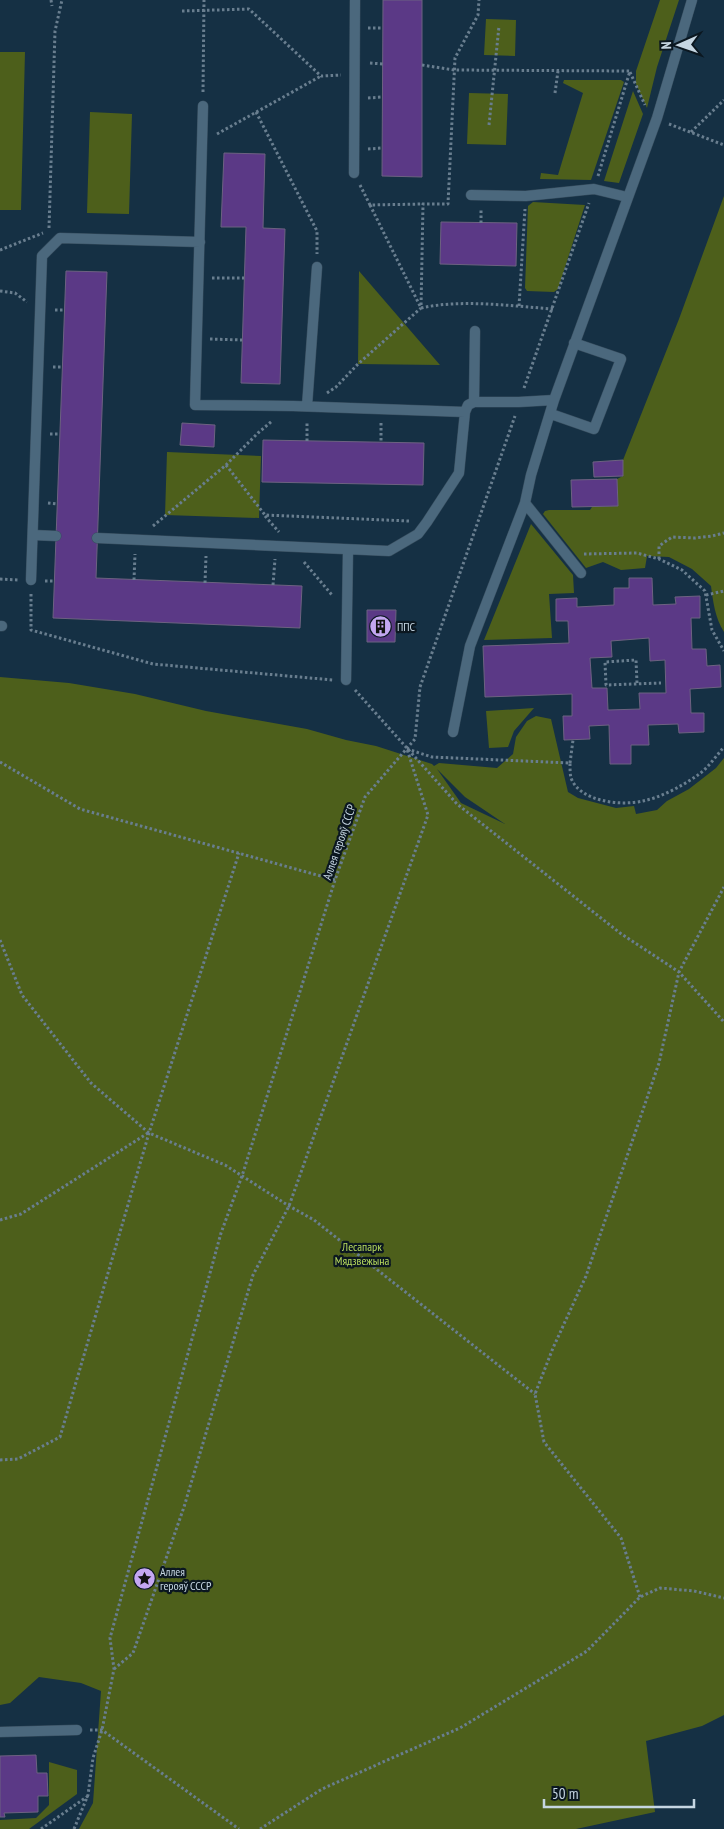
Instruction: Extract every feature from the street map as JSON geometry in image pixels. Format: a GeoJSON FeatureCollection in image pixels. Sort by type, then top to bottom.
{"type":"FeatureCollection","features":[{"type":"Feature","properties":{"kind":"lane"},"geometry":{"type":"LineString","coordinates":[[354,173],[355,0]]}},
{"type":"Feature","properties":{"kind":"lane"},"geometry":{"type":"LineString","coordinates":[[453,732],[470,646],[525,503],[531,475],[554,400],[656,118],[692,0]]}},
{"type":"Feature","properties":{"kind":"lane"},"geometry":{"type":"LineString","coordinates":[[203,106],[195,404],[465,412]]}},
{"type":"Feature","properties":{"kind":"lane"},"geometry":{"type":"LineString","coordinates":[[471,196],[526,196],[594,189],[627,197]]}},
{"type":"Feature","properties":{"kind":"lane"},"geometry":{"type":"LineString","coordinates":[[31,580],[42,256],[60,238],[200,242]]}},
{"type":"Feature","properties":{"kind":"lane"},"geometry":{"type":"LineString","coordinates":[[307,406],[317,267]]}},
{"type":"Feature","properties":{"kind":"lane"},"geometry":{"type":"LineString","coordinates":[[474,402],[475,331]]}},
{"type":"Feature","properties":{"kind":"lane"},"geometry":{"type":"LineString","coordinates":[[550,414],[594,428],[620,360],[574,344]]}},
{"type":"Feature","properties":{"kind":"lane"},"geometry":{"type":"LineString","coordinates":[[97,538],[389,551],[418,534],[459,473],[465,412],[468,405],[474,402],[554,400]]}},
{"type":"Feature","properties":{"kind":"lane"},"geometry":{"type":"LineString","coordinates":[[525,503],[581,574]]}},
{"type":"Feature","properties":{"kind":"lane"},"geometry":{"type":"LineString","coordinates":[[33,535],[56,536]]}},
{"type":"Feature","properties":{"kind":"lane"},"geometry":{"type":"LineString","coordinates":[[346,680],[348,550]]}},
{"type":"Feature","properties":{"kind":"lane"},"geometry":{"type":"LineString","coordinates":[[0,1732],[77,1730]]}},
{"type":"Feature","properties":{"kind":"path"},"geometry":{"type":"LineString","coordinates":[[52,0],[52,6]]}},
{"type":"Feature","properties":{"kind":"path"},"geometry":{"type":"LineString","coordinates":[[49,230],[56,31],[62,0]]}},
{"type":"Feature","properties":{"kind":"path"},"geometry":{"type":"LineString","coordinates":[[203,106],[204,0]]}},
{"type":"Feature","properties":{"kind":"path"},"geometry":{"type":"LineString","coordinates":[[370,204],[448,204],[455,58],[478,15],[479,0]]}},
{"type":"Feature","properties":{"kind":"path"},"geometry":{"type":"LineString","coordinates":[[182,11],[249,9],[321,76]]}},
{"type":"Feature","properties":{"kind":"path"},"geometry":{"type":"LineString","coordinates":[[489,125],[498,26]]}},
{"type":"Feature","properties":{"kind":"path"},"geometry":{"type":"LineString","coordinates":[[422,64],[454,70],[630,71],[647,108]]}},
{"type":"Feature","properties":{"kind":"path"},"geometry":{"type":"LineString","coordinates":[[555,93],[558,71]]}},
{"type":"Feature","properties":{"kind":"path"},"geometry":{"type":"LineString","coordinates":[[202,142],[321,76],[354,75]]}},
{"type":"Feature","properties":{"kind":"path"},"geometry":{"type":"LineString","coordinates":[[691,132],[724,100]]}},
{"type":"Feature","properties":{"kind":"path"},"geometry":{"type":"LineString","coordinates":[[256,112],[317,231],[317,267]]}},
{"type":"Feature","properties":{"kind":"path"},"geometry":{"type":"LineString","coordinates":[[669,124],[724,145]]}},
{"type":"Feature","properties":{"kind":"path"},"geometry":{"type":"LineString","coordinates":[[354,173],[422,308]]}},
{"type":"Feature","properties":{"kind":"path"},"geometry":{"type":"LineString","coordinates":[[519,306],[526,196]]}},
{"type":"Feature","properties":{"kind":"path"},"geometry":{"type":"LineString","coordinates":[[422,204],[422,308]]}},
{"type":"Feature","properties":{"kind":"path"},"geometry":{"type":"LineString","coordinates":[[0,250],[23,242]]}},
{"type":"Feature","properties":{"kind":"path"},"geometry":{"type":"LineString","coordinates":[[199,278],[244,278]]}},
{"type":"Feature","properties":{"kind":"path"},"geometry":{"type":"LineString","coordinates":[[0,291],[14,293]]}},
{"type":"Feature","properties":{"kind":"path"},"geometry":{"type":"LineString","coordinates":[[307,441],[307,406],[336,387],[358,364],[422,308],[441,304],[519,306],[553,310]]}},
{"type":"Feature","properties":{"kind":"path"},"geometry":{"type":"LineString","coordinates":[[197,339],[242,340]]}},
{"type":"Feature","properties":{"kind":"path"},"geometry":{"type":"LineString","coordinates":[[153,526],[226,465],[258,433],[292,406]]}},
{"type":"Feature","properties":{"kind":"path"},"geometry":{"type":"LineString","coordinates":[[226,465],[265,515],[427,522]]}},
{"type":"Feature","properties":{"kind":"path"},"geometry":{"type":"LineString","coordinates":[[658,559],[660,546],[672,537],[695,538],[724,533]]}},
{"type":"Feature","properties":{"kind":"path"},"geometry":{"type":"LineString","coordinates":[[134,580],[135,540]]}},
{"type":"Feature","properties":{"kind":"path"},"geometry":{"type":"LineString","coordinates":[[205,583],[206,543]]}},
{"type":"Feature","properties":{"kind":"path"},"geometry":{"type":"LineString","coordinates":[[273,585],[275,546]]}},
{"type":"Feature","properties":{"kind":"path"},"geometry":{"type":"LineString","coordinates":[[576,554],[637,553],[658,559],[682,570],[705,591],[712,630],[724,651]]}},
{"type":"Feature","properties":{"kind":"path"},"geometry":{"type":"LineString","coordinates":[[0,579],[8,580]]}},
{"type":"Feature","properties":{"kind":"path"},"geometry":{"type":"LineString","coordinates":[[31,580],[31,630],[153,664],[346,680],[457,804],[620,933],[679,972],[724,1022]]}},
{"type":"Feature","properties":{"kind":"path"},"geometry":{"type":"LineString","coordinates":[[706,595],[724,591]]}},
{"type":"Feature","properties":{"kind":"path"},"geometry":{"type":"LineString","coordinates":[[636,684],[636,660],[605,662],[606,685],[636,684],[661,683]]}},
{"type":"Feature","properties":{"kind":"path"},"geometry":{"type":"LineString","coordinates":[[573,740],[570,763],[571,777],[577,788],[594,799],[619,802],[642,801],[672,790],[699,774],[724,747]]}},
{"type":"Feature","properties":{"kind":"path"},"geometry":{"type":"LineString","coordinates":[[407,748],[432,757],[570,763]]}},
{"type":"Feature","properties":{"kind":"path"},"geometry":{"type":"LineString","coordinates":[[114,1669],[133,1653],[184,1507],[253,1275],[289,1206],[428,815],[407,748]]}},
{"type":"Feature","properties":{"kind":"path","name":"Аллея герояў СССР"},"geometry":{"type":"LineString","coordinates":[[74,1829],[88,1796],[93,1758],[102,1730],[114,1669],[110,1638],[221,1233],[242,1176],[335,880],[365,797],[407,748]]}},
{"type":"Feature","properties":{"kind":"path"},"geometry":{"type":"LineString","coordinates":[[0,762],[80,808],[335,880]]}},
{"type":"Feature","properties":{"kind":"path"},"geometry":{"type":"LineString","coordinates":[[0,1460],[18,1459],[60,1437],[149,1133],[239,852]]}},
{"type":"Feature","properties":{"kind":"path"},"geometry":{"type":"LineString","coordinates":[[640,1596],[621,1538],[544,1442],[535,1394],[553,1348],[586,1276],[660,1063],[679,972],[724,887]]}},
{"type":"Feature","properties":{"kind":"path"},"geometry":{"type":"LineString","coordinates":[[0,940],[22,995],[91,1083],[149,1133],[225,1165],[314,1220],[535,1394]]}},
{"type":"Feature","properties":{"kind":"path"},"geometry":{"type":"LineString","coordinates":[[0,1220],[21,1214],[149,1133]]}},
{"type":"Feature","properties":{"kind":"path"},"geometry":{"type":"LineString","coordinates":[[260,1829],[322,1789],[469,1723],[587,1651],[640,1596],[660,1588],[724,1598]]}},
{"type":"Feature","properties":{"kind":"path"},"geometry":{"type":"LineString","coordinates":[[102,1730],[239,1829]]}},
{"type":"Feature","properties":{"kind":"path"},"geometry":{"type":"LineString","coordinates":[[42,1829],[88,1796]]}},
{"type":"Feature","properties":{"kind":"green space"},"geometry":{"type":"Polygon","coordinates":[[[660,0],[679,0],[657,67],[647,108],[636,84],[636,71],[660,0]]]}},
{"type":"Feature","properties":{"kind":"green space"},"geometry":{"type":"Polygon","coordinates":[[[486,19],[516,20],[515,56],[484,55],[486,19]]]}},
{"type":"Feature","properties":{"kind":"green space"},"geometry":{"type":"Polygon","coordinates":[[[0,52],[25,52],[21,210],[0,210],[0,52]]]}},
{"type":"Feature","properties":{"kind":"green space"},"geometry":{"type":"Polygon","coordinates":[[[564,80],[621,80],[624,82],[591,180],[540,179],[541,173],[558,175],[583,93],[563,83],[564,80]]]}},
{"type":"Feature","properties":{"kind":"green space"},"geometry":{"type":"Polygon","coordinates":[[[633,91],[643,114],[619,183],[604,181],[633,91]]]}},
{"type":"Feature","properties":{"kind":"green space"},"geometry":{"type":"Polygon","coordinates":[[[469,93],[508,94],[506,145],[467,144],[469,93]]]}},
{"type":"Feature","properties":{"kind":"green space"},"geometry":{"type":"Polygon","coordinates":[[[90,112],[132,114],[129,214],[87,213],[90,112]]]}},
{"type":"Feature","properties":{"kind":"green space"},"geometry":{"type":"Polygon","coordinates":[[[724,196],[724,632],[716,615],[711,586],[692,569],[669,557],[647,556],[645,568],[621,570],[603,562],[586,568],[543,514],[549,510],[590,510],[592,507],[618,506],[617,479],[623,476],[623,460],[679,319],[724,196]]]}},
{"type":"Feature","properties":{"kind":"green space"},"geometry":{"type":"Polygon","coordinates":[[[533,202],[585,205],[558,289],[554,292],[527,291],[525,288],[528,206],[533,202]]]}},
{"type":"Feature","properties":{"kind":"green space"},"geometry":{"type":"Polygon","coordinates":[[[359,271],[440,365],[358,364],[359,271]]]}},
{"type":"Feature","properties":{"kind":"green space"},"geometry":{"type":"Polygon","coordinates":[[[167,452],[261,456],[259,518],[165,515],[167,452]]]}},
{"type":"Feature","properties":{"kind":"green space"},"geometry":{"type":"Polygon","coordinates":[[[531,524],[573,575],[574,593],[549,594],[552,638],[484,640],[531,524]]]}},
{"type":"Feature","properties":{"kind":"green space","name":"Лесапарк Мядзвежына"},"geometry":{"type":"Polygon","coordinates":[[[0,677],[69,683],[135,694],[206,711],[307,729],[376,746],[434,766],[439,763],[497,768],[513,754],[516,737],[527,721],[536,716],[551,719],[568,792],[578,798],[616,808],[634,806],[636,814],[657,810],[667,801],[689,789],[716,768],[724,758],[724,1715],[702,1726],[646,1741],[655,1812],[576,1829],[79,1829],[93,1803],[101,1691],[81,1683],[39,1677],[10,1703],[0,1705],[0,677]],[[437,769],[461,803],[505,824],[465,797],[437,769]]]}},
{"type":"Feature","properties":{"kind":"green space"},"geometry":{"type":"Polygon","coordinates":[[[534,708],[514,731],[508,747],[489,748],[486,711],[534,708]]]}},
{"type":"Feature","properties":{"kind":"green space"},"geometry":{"type":"Polygon","coordinates":[[[49,1762],[77,1770],[77,1794],[29,1829],[0,1829],[0,1820],[36,1818],[49,1805],[49,1762]]]}},
{"type":"Feature","properties":{"kind":"building"},"geometry":{"type":"Polygon","coordinates":[[[383,0],[422,0],[422,177],[382,176],[383,0]]]}},
{"type":"Feature","properties":{"kind":"building"},"geometry":{"type":"Polygon","coordinates":[[[224,153],[265,154],[263,228],[285,229],[280,384],[241,383],[246,227],[221,227],[224,153]]]}},
{"type":"Feature","properties":{"kind":"building"},"geometry":{"type":"Polygon","coordinates":[[[441,222],[517,223],[516,266],[440,264],[441,222]]]}},
{"type":"Feature","properties":{"kind":"building"},"geometry":{"type":"Polygon","coordinates":[[[66,271],[107,272],[96,578],[302,586],[300,628],[53,618],[66,271]]]}},
{"type":"Feature","properties":{"kind":"building"},"geometry":{"type":"Polygon","coordinates":[[[182,423],[215,425],[214,447],[180,445],[182,423]]]}},
{"type":"Feature","properties":{"kind":"building"},"geometry":{"type":"Polygon","coordinates":[[[263,440],[424,443],[423,485],[262,482],[263,440]]]}},
{"type":"Feature","properties":{"kind":"building"},"geometry":{"type":"Polygon","coordinates":[[[623,460],[623,476],[594,477],[593,462],[623,460]]]}},
{"type":"Feature","properties":{"kind":"building"},"geometry":{"type":"Polygon","coordinates":[[[617,479],[618,506],[572,507],[571,480],[617,479]]]}},
{"type":"Feature","properties":{"kind":"building"},"geometry":{"type":"Polygon","coordinates":[[[629,578],[652,578],[653,605],[676,604],[675,597],[700,596],[700,618],[691,618],[692,649],[706,649],[707,666],[720,665],[721,687],[690,689],[691,713],[704,713],[704,732],[679,733],[678,724],[648,725],[649,745],[631,745],[631,764],[610,764],[609,725],[589,726],[590,739],[564,740],[563,716],[572,716],[572,694],[485,697],[483,646],[569,643],[568,621],[556,621],[556,599],[577,598],[577,607],[614,605],[614,588],[629,588],[629,578]],[[649,638],[611,641],[612,657],[590,658],[592,688],[607,688],[608,710],[640,709],[639,693],[666,693],[665,660],[650,661],[649,638]]]}},
{"type":"Feature","properties":{"kind":"building","name":"ППС"},"geometry":{"type":"Polygon","coordinates":[[[367,610],[396,610],[395,642],[367,642],[367,610]]]}},
{"type":"Feature","properties":{"kind":"building"},"geometry":{"type":"Polygon","coordinates":[[[36,1755],[37,1773],[47,1773],[48,1796],[38,1796],[38,1812],[4,1813],[5,1817],[0,1817],[0,1756],[36,1755]]]}},
{"type":"Feature","properties":{"kind":"place","name":"ППС"},"geometry":{"type":"Point","coordinates":[381,626]}},
{"type":"Feature","properties":{"kind":"place","name":"Аллея герояў СССР"},"geometry":{"type":"Point","coordinates":[144,1578]}}]}
